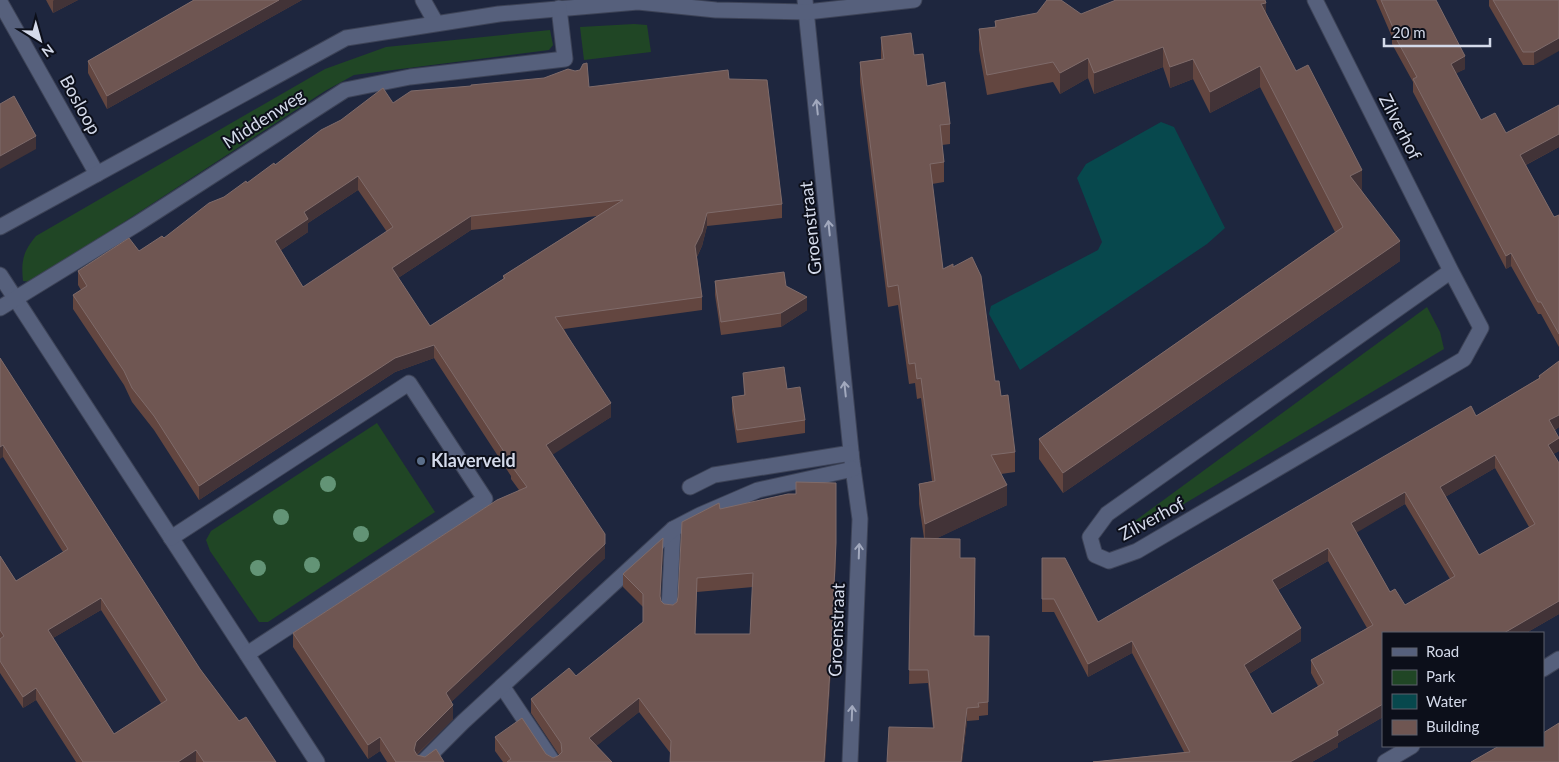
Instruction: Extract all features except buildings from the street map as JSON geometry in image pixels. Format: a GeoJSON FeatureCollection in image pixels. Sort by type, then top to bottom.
{"type":"FeatureCollection","features":[{"type":"Feature","properties":{"kind":"street"},"geometry":{"type":"LineString","coordinates":[[424,0],[436,23]]}},
{"type":"Feature","properties":{"kind":"street"},"geometry":{"type":"LineString","coordinates":[[491,0],[498,14]]}},
{"type":"Feature","properties":{"kind":"street","name":"Middenweg"},"geometry":{"type":"LineString","coordinates":[[0,227],[346,38],[498,14],[638,2],[716,10],[914,0]]}},
{"type":"Feature","properties":{"kind":"street","name":"Zilverhof"},"geometry":{"type":"LineString","coordinates":[[1315,0],[1481,328],[1464,359],[1138,551],[1109,561],[1095,554],[1090,537],[1107,514],[1451,272]]}},
{"type":"Feature","properties":{"kind":"street","name":"Bosloop"},"geometry":{"type":"LineString","coordinates":[[0,2],[97,174]]}},
{"type":"Feature","properties":{"kind":"street","name":"Groenstraat"},"geometry":{"type":"LineString","coordinates":[[806,6],[851,453],[860,519],[850,762]]}},
{"type":"Feature","properties":{"kind":"street","name":"Middenweg"},"geometry":{"type":"LineString","coordinates":[[0,308],[137,224],[345,90],[410,77],[569,63],[559,8]]}},
{"type":"Feature","properties":{"kind":"street"},"geometry":{"type":"LineString","coordinates":[[0,275],[318,762]]}},
{"type":"Feature","properties":{"kind":"street"},"geometry":{"type":"LineString","coordinates":[[171,538],[409,383],[485,499],[247,654]]}},
{"type":"Feature","properties":{"kind":"street"},"geometry":{"type":"LineString","coordinates":[[690,487],[714,475],[851,453]]}},
{"type":"Feature","properties":{"kind":"street"},"geometry":{"type":"LineString","coordinates":[[424,762],[502,686],[673,529],[758,490],[853,470]]}},
{"type":"Feature","properties":{"kind":"street"},"geometry":{"type":"LineString","coordinates":[[669,610],[673,529]]}},
{"type":"Feature","properties":{"kind":"street"},"geometry":{"type":"LineString","coordinates":[[1544,668],[1559,659]]}},
{"type":"Feature","properties":{"kind":"street"},"geometry":{"type":"LineString","coordinates":[[502,686],[554,762]]}},
{"type":"Feature","properties":{"kind":"street"},"geometry":{"type":"LineString","coordinates":[[1385,762],[1410,747]]}},
{"type":"Feature","properties":{"kind":"green space"},"geometry":{"type":"Polygon","coordinates":[[[647,25],[651,52],[584,60],[580,27],[647,25]]]}},
{"type":"Feature","properties":{"kind":"green space"},"geometry":{"type":"Polygon","coordinates":[[[550,30],[553,45],[549,50],[354,75],[325,91],[32,282],[23,281],[22,267],[24,257],[36,236],[325,69],[386,47],[550,30]]]}},
{"type":"Feature","properties":{"kind":"green space"},"geometry":{"type":"Polygon","coordinates":[[[1427,307],[1440,332],[1444,349],[1147,526],[1128,526],[1427,307]]]}},
{"type":"Feature","properties":{"kind":"green space"},"geometry":{"type":"Polygon","coordinates":[[[377,423],[435,512],[268,622],[259,622],[210,551],[206,540],[211,531],[377,423]]]}},
{"type":"Feature","properties":{"kind":"water"},"geometry":{"type":"Polygon","coordinates":[[[1161,122],[1174,127],[1225,228],[1207,244],[1020,370],[989,314],[991,306],[1098,250],[1102,242],[1077,178],[1086,164],[1161,122]]]}},
{"type":"Feature","properties":{"kind":"place","name":"Klaverveld"},"geometry":{"type":"Point","coordinates":[421,461]}}]}
